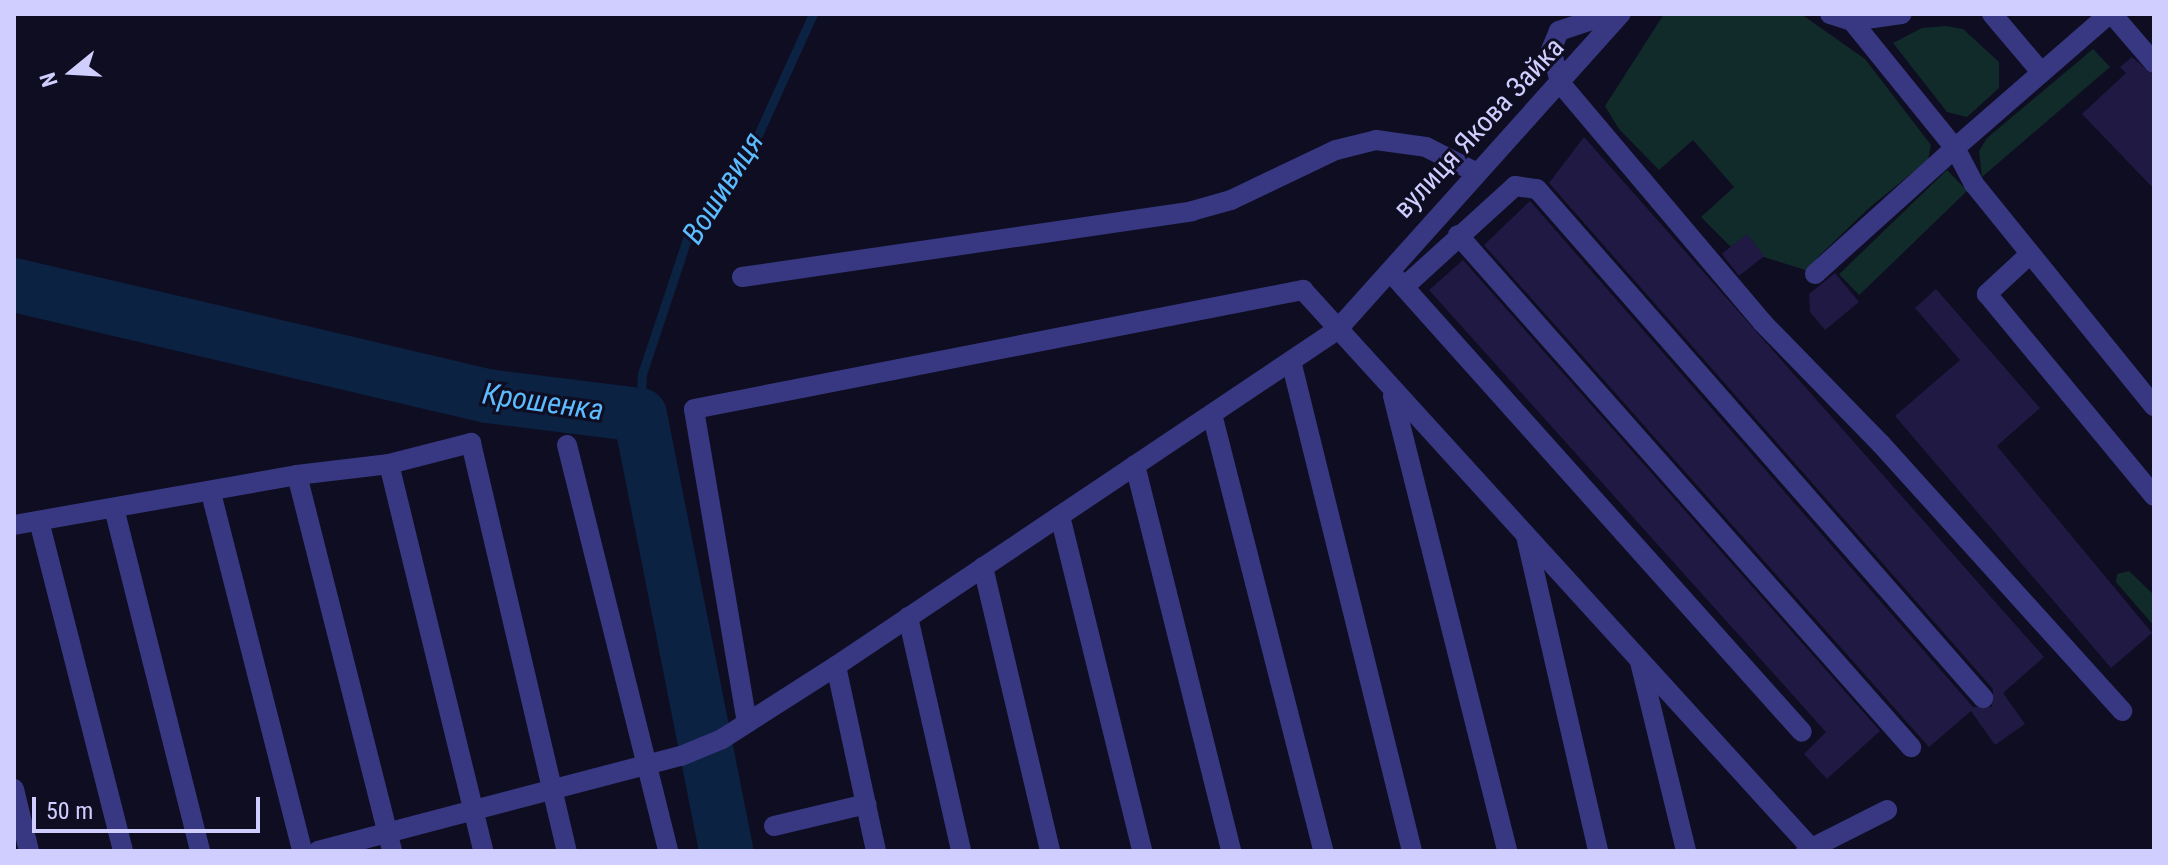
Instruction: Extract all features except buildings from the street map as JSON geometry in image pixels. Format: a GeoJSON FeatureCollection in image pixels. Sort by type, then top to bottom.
{"type":"FeatureCollection","features":[{"type":"Feature","properties":{"kind":"street"},"geometry":{"type":"LineString","coordinates":[[1610,14],[1559,31],[1551,50],[1561,84],[1762,322],[1881,444],[2122,711]]}},
{"type":"Feature","properties":{"kind":"street","name":"вулиця Якова Зайка"},"geometry":{"type":"LineString","coordinates":[[1398,281],[1409,244],[1561,84],[1621,14]]}},
{"type":"Feature","properties":{"kind":"street"},"geometry":{"type":"LineString","coordinates":[[1830,14],[1852,21],[1902,14]]}},
{"type":"Feature","properties":{"kind":"street"},"geometry":{"type":"LineString","coordinates":[[1992,14],[2041,72]]}},
{"type":"Feature","properties":{"kind":"street"},"geometry":{"type":"LineString","coordinates":[[1815,274],[2110,14],[2154,63]]}},
{"type":"Feature","properties":{"kind":"street"},"geometry":{"type":"LineString","coordinates":[[1852,21],[1955,148],[1974,184],[2154,406]]}},
{"type":"Feature","properties":{"kind":"street"},"geometry":{"type":"LineString","coordinates":[[742,277],[1192,211],[1231,200],[1336,150],[1376,140],[1426,147],[1477,173]]}},
{"type":"Feature","properties":{"kind":"street"},"geometry":{"type":"LineString","coordinates":[[318,851],[390,842],[472,811],[681,756],[722,739],[1337,330],[1515,186],[1537,189],[1983,698]]}},
{"type":"Feature","properties":{"kind":"street"},"geometry":{"type":"LineString","coordinates":[[1458,235],[1911,747]]}},
{"type":"Feature","properties":{"kind":"street"},"geometry":{"type":"LineString","coordinates":[[2030,254],[1987,294],[2154,496]]}},
{"type":"Feature","properties":{"kind":"street"},"geometry":{"type":"LineString","coordinates":[[1398,281],[1802,732]]}},
{"type":"Feature","properties":{"kind":"street"},"geometry":{"type":"LineString","coordinates":[[747,723],[694,409],[1303,290],[1392,392],[1639,658],[1808,850],[1887,810]]}},
{"type":"Feature","properties":{"kind":"street"},"geometry":{"type":"LineString","coordinates":[[1291,361],[1412,851]]}},
{"type":"Feature","properties":{"kind":"street"},"geometry":{"type":"LineString","coordinates":[[1392,392],[1507,851]]}},
{"type":"Feature","properties":{"kind":"street"},"geometry":{"type":"LineString","coordinates":[[1212,414],[1323,851]]}},
{"type":"Feature","properties":{"kind":"street"},"geometry":{"type":"LineString","coordinates":[[14,525],[211,493],[297,475],[389,464],[471,443],[550,791],[567,851]]}},
{"type":"Feature","properties":{"kind":"street"},"geometry":{"type":"LineString","coordinates":[[567,445],[668,851]]}},
{"type":"Feature","properties":{"kind":"street"},"geometry":{"type":"LineString","coordinates":[[389,464],[483,851]]}},
{"type":"Feature","properties":{"kind":"street"},"geometry":{"type":"LineString","coordinates":[[1135,465],[1231,851]]}},
{"type":"Feature","properties":{"kind":"street"},"geometry":{"type":"LineString","coordinates":[[297,475],[390,842]]}},
{"type":"Feature","properties":{"kind":"street"},"geometry":{"type":"LineString","coordinates":[[211,493],[302,851]]}},
{"type":"Feature","properties":{"kind":"street"},"geometry":{"type":"LineString","coordinates":[[114,508],[200,851]]}},
{"type":"Feature","properties":{"kind":"street"},"geometry":{"type":"LineString","coordinates":[[1060,516],[1142,851]]}},
{"type":"Feature","properties":{"kind":"street"},"geometry":{"type":"LineString","coordinates":[[39,521],[123,851]]}},
{"type":"Feature","properties":{"kind":"street"},"geometry":{"type":"LineString","coordinates":[[1526,536],[1598,851]]}},
{"type":"Feature","properties":{"kind":"street"},"geometry":{"type":"LineString","coordinates":[[983,567],[1050,851]]}},
{"type":"Feature","properties":{"kind":"street"},"geometry":{"type":"LineString","coordinates":[[908,617],[961,851]]}},
{"type":"Feature","properties":{"kind":"street"},"geometry":{"type":"LineString","coordinates":[[1639,658],[1686,851]]}},
{"type":"Feature","properties":{"kind":"street"},"geometry":{"type":"LineString","coordinates":[[836,666],[876,851]]}},
{"type":"Feature","properties":{"kind":"street"},"geometry":{"type":"LineString","coordinates":[[14,789],[29,851]]}},
{"type":"Feature","properties":{"kind":"street"},"geometry":{"type":"LineString","coordinates":[[774,826],[866,804]]}},
{"type":"Feature","properties":{"kind":"green space"},"geometry":{"type":"Polygon","coordinates":[[[1664,14],[1801,14],[1865,59],[1931,145],[1928,160],[1869,208],[1818,257],[1812,272],[1731,247],[1701,217],[1734,187],[1693,140],[1659,170],[1619,129],[1605,106],[1664,14]]]}},
{"type":"Feature","properties":{"kind":"green space"},"geometry":{"type":"Polygon","coordinates":[[[1946,26],[1963,29],[1999,62],[1999,88],[1967,117],[1947,112],[1893,43],[1922,28],[1946,26]]]}},
{"type":"Feature","properties":{"kind":"green space"},"geometry":{"type":"Polygon","coordinates":[[[2093,49],[2110,67],[1982,177],[1979,151],[1987,138],[2093,49]]]}},
{"type":"Feature","properties":{"kind":"green space"},"geometry":{"type":"Polygon","coordinates":[[[1947,170],[1967,191],[1859,295],[1839,274],[1947,170]]]}},
{"type":"Feature","properties":{"kind":"green space"},"geometry":{"type":"Polygon","coordinates":[[[2129,571],[2154,595],[2154,626],[2116,582],[2117,574],[2129,571]]]}},
{"type":"Feature","properties":{"kind":"waterway","name":"Вошивиця"},"geometry":{"type":"LineString","coordinates":[[640,415],[642,374],[690,230],[743,168],[813,14]]}},
{"type":"Feature","properties":{"kind":"waterway","name":"Крошенка"},"geometry":{"type":"LineString","coordinates":[[14,285],[487,396],[640,415],[726,851]]}}]}
